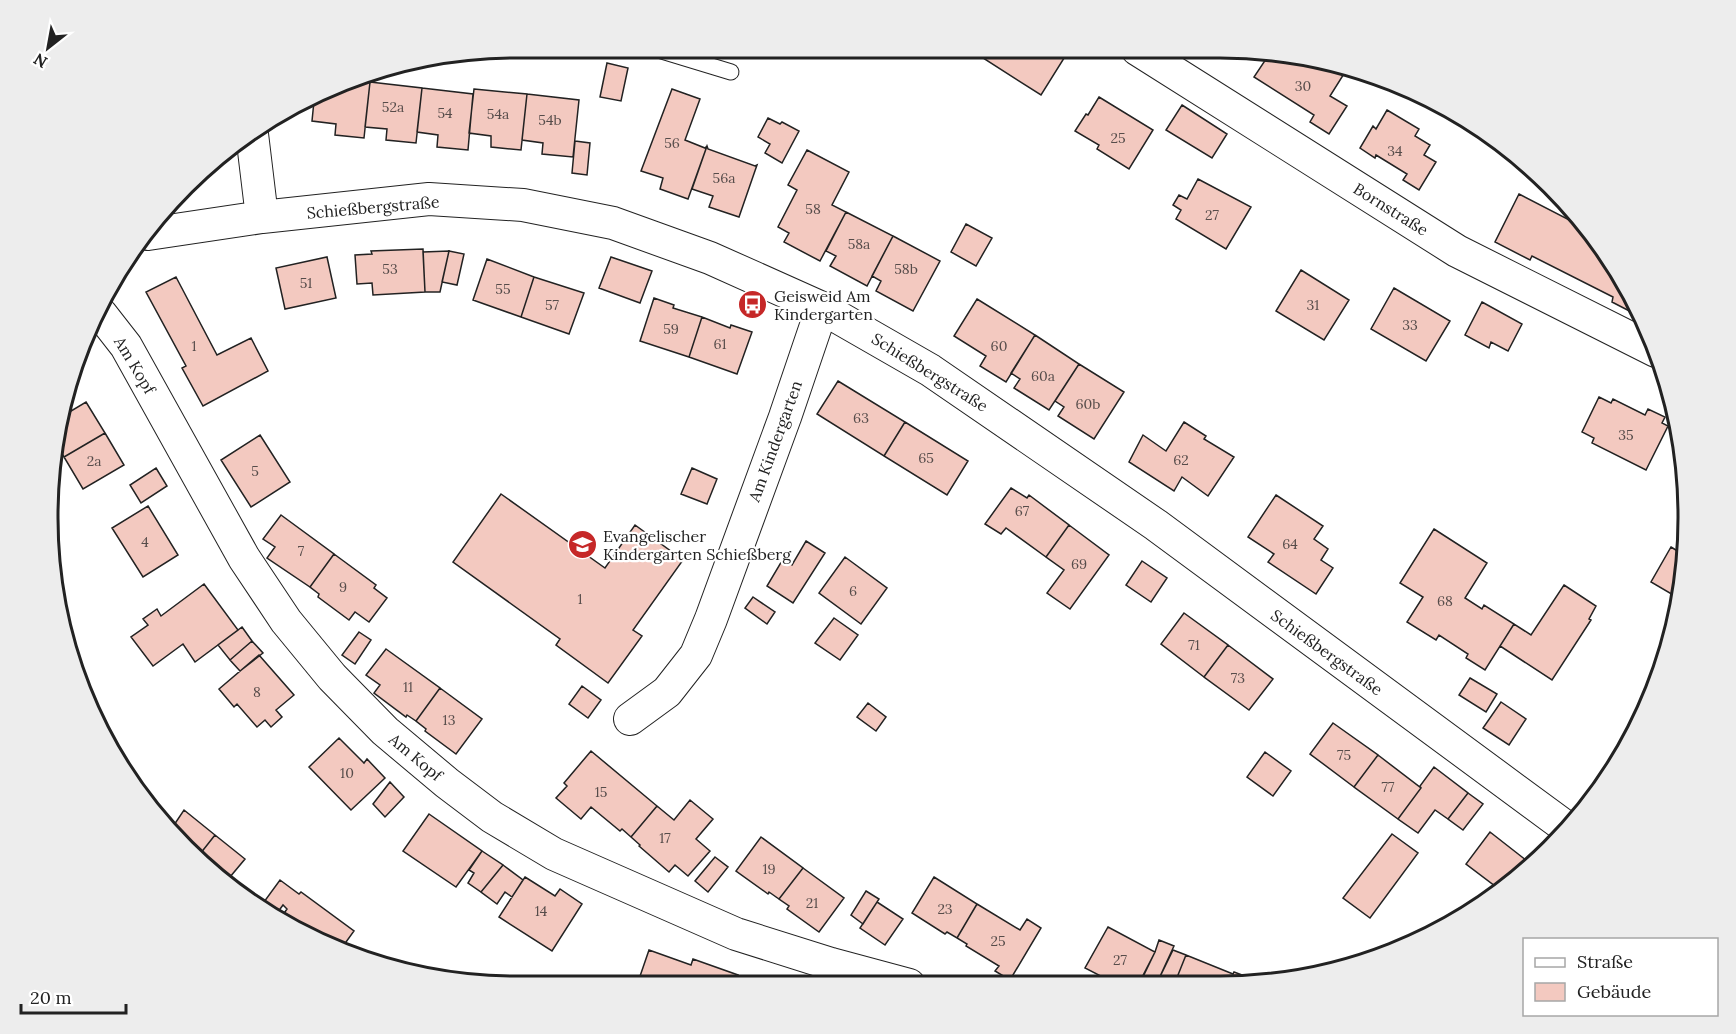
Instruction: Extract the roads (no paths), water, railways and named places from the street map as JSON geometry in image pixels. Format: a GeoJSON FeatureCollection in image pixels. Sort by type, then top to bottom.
{"type":"FeatureCollection","features":[{"type":"Feature","properties":{"kind":"street","name":"Bornstraße"},"geometry":{"type":"LineString","coordinates":[[1151,58],[1457,251],[1644,345]]}},
{"type":"Feature","properties":{"kind":"street"},"geometry":{"type":"LineString","coordinates":[[253,142],[262,217]]}},
{"type":"Feature","properties":{"kind":"street","name":"Schießbergstraße"},"geometry":{"type":"LineString","coordinates":[[157,233],[262,217],[429,199],[523,205],[613,223],[710,258],[822,308],[930,370],[1007,421],[1156,525],[1560,823]]}},
{"type":"Feature","properties":{"kind":"street","name":"Am Kindergarten"},"geometry":{"type":"LineString","coordinates":[[630,719],[667,692],[696,655],[776,440],[822,308]]}},
{"type":"Feature","properties":{"kind":"street","name":"Am Kopf"},"geometry":{"type":"LineString","coordinates":[[104,318],[126,346],[244,558],[286,621],[332,677],[385,731],[492,817],[554,854],[736,934],[876,976]]}},
{"type":"Feature","properties":{"kind":"lane"},"geometry":{"type":"LineString","coordinates":[[685,58],[731,72]]}},
{"type":"Feature","properties":{"kind":"place","name":"Geisweid Am Kindergarten"},"geometry":{"type":"Point","coordinates":[753,305]}},
{"type":"Feature","properties":{"kind":"place","name":"Evangelischer Kindergarten Schießberg"},"geometry":{"type":"Point","coordinates":[582,545]}}]}
